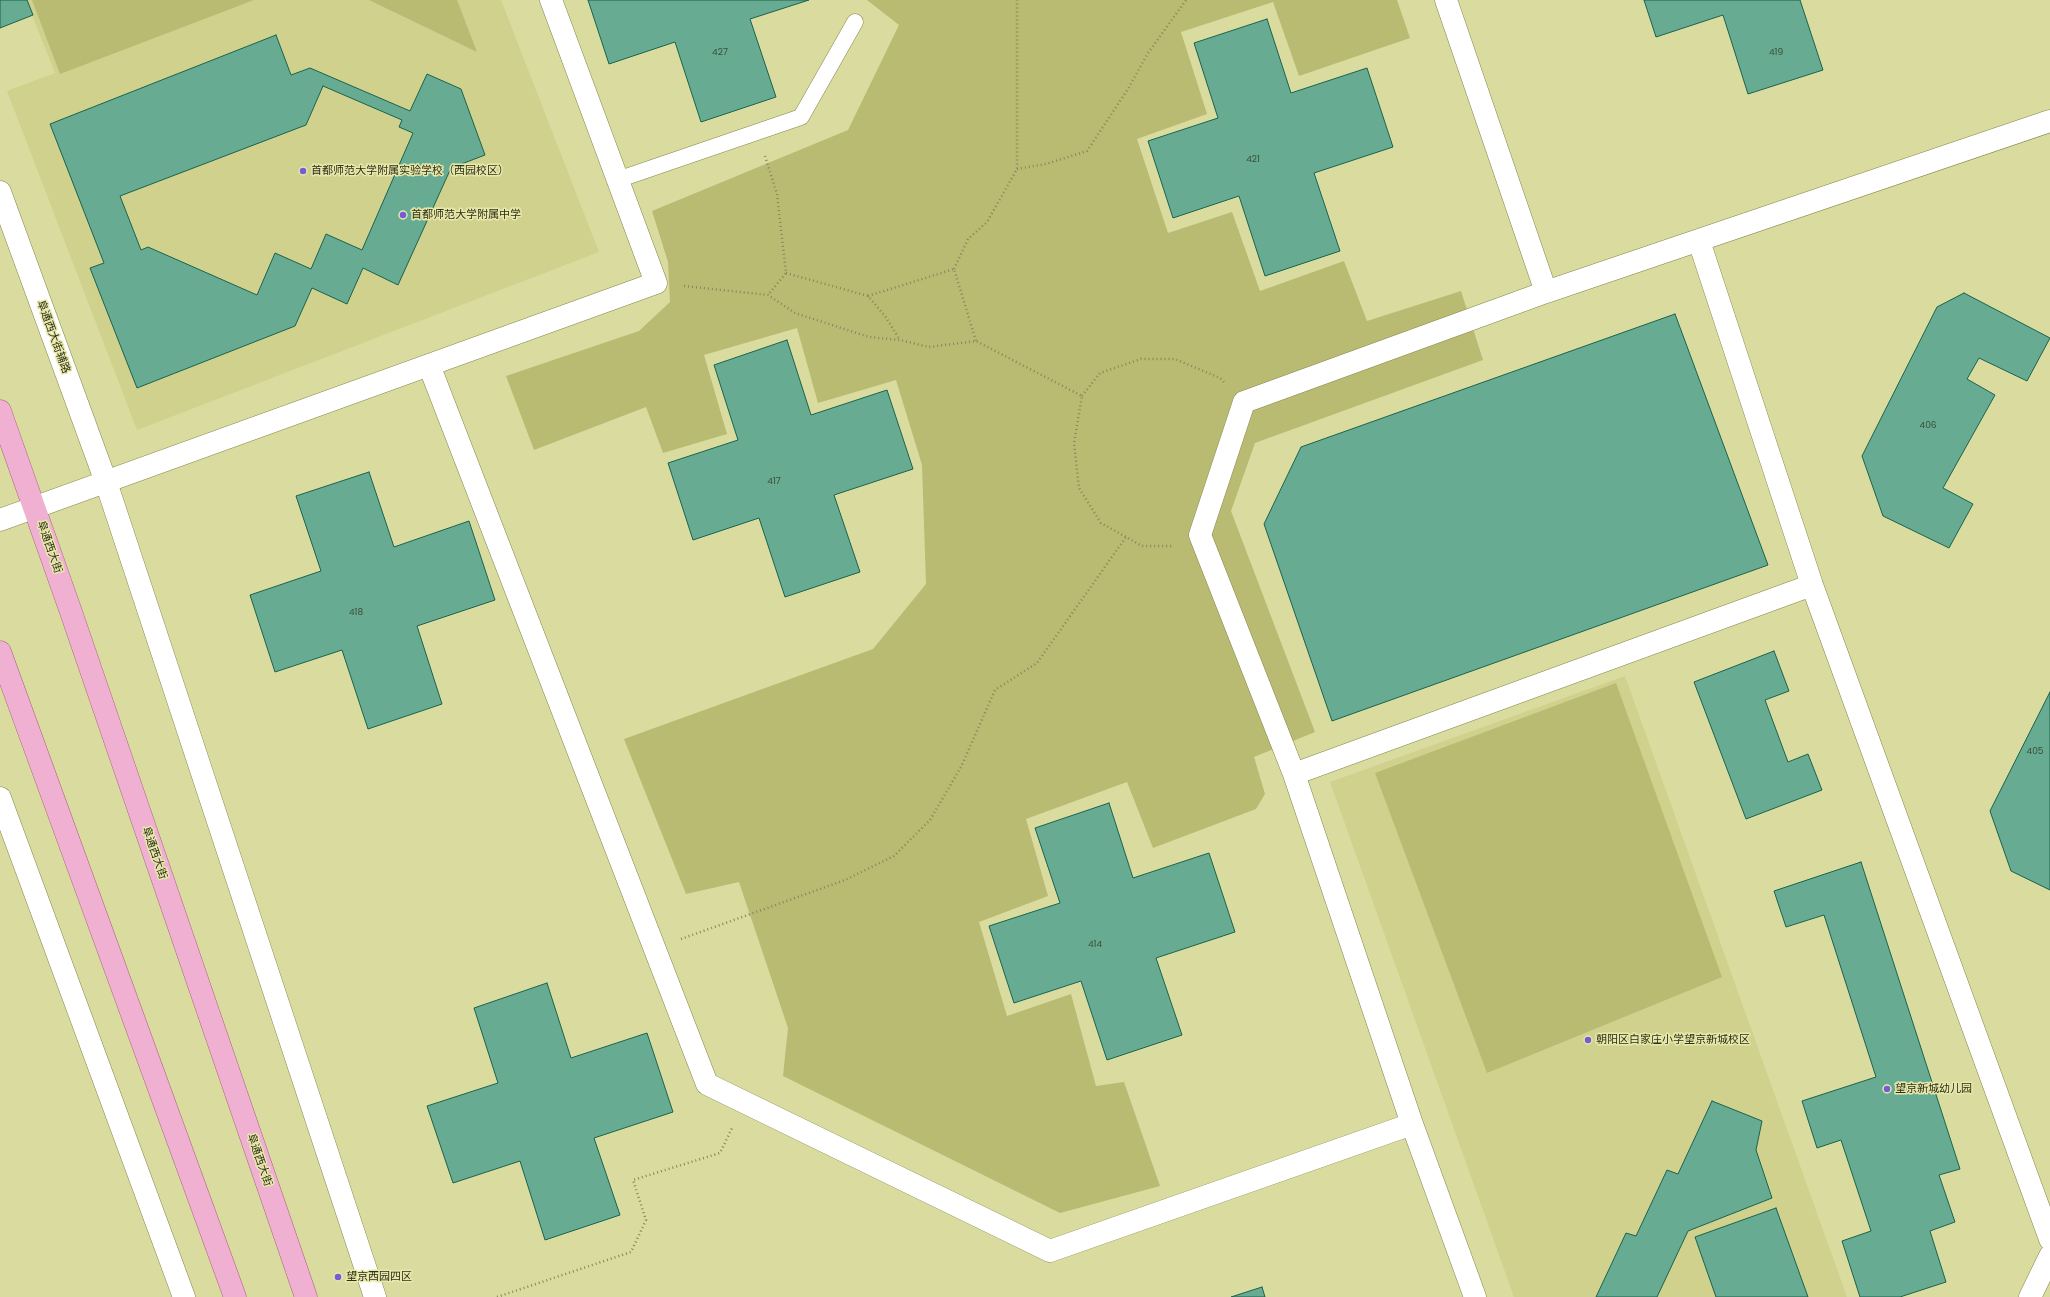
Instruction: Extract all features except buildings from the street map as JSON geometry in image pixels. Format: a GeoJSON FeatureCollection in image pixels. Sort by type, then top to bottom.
{"type":"FeatureCollection","features":[{"type":"Feature","properties":{"kind":"main road","name":"阜通西大街"},"geometry":{"type":"LineString","coordinates":[[0,411],[35,508],[306,1297]]}},
{"type":"Feature","properties":{"kind":"main road"},"geometry":{"type":"LineString","coordinates":[[0,652],[235,1297]]}},
{"type":"Feature","properties":{"kind":"street"},"geometry":{"type":"LineString","coordinates":[[0,520],[656,283],[551,0]]}},
{"type":"Feature","properties":{"kind":"street"},"geometry":{"type":"LineString","coordinates":[[1446,0],[1546,292]]}},
{"type":"Feature","properties":{"kind":"street"},"geometry":{"type":"LineString","coordinates":[[1475,1297],[1412,1124],[1294,774],[1200,535],[1244,402],[1546,292],[2050,121]]}},
{"type":"Feature","properties":{"kind":"street","name":"阜通西大街辅路"},"geometry":{"type":"LineString","coordinates":[[0,192],[106,482],[375,1297]]}},
{"type":"Feature","properties":{"kind":"street"},"geometry":{"type":"LineString","coordinates":[[1699,241],[1812,585],[2050,1239]]}},
{"type":"Feature","properties":{"kind":"street"},"geometry":{"type":"LineString","coordinates":[[429,365],[707,1084],[1050,1251],[1412,1124]]}},
{"type":"Feature","properties":{"kind":"street"},"geometry":{"type":"LineString","coordinates":[[1294,774],[1812,585]]}},
{"type":"Feature","properties":{"kind":"street"},"geometry":{"type":"LineString","coordinates":[[0,798],[184,1297]]}},
{"type":"Feature","properties":{"kind":"street"},"geometry":{"type":"LineString","coordinates":[[2030,1297],[2050,1256]]}},
{"type":"Feature","properties":{"kind":"lane"},"geometry":{"type":"LineString","coordinates":[[617,180],[801,117],[855,22]]}},
{"type":"Feature","properties":{"kind":"path"},"geometry":{"type":"LineString","coordinates":[[976,341],[954,269],[968,239],[987,222],[1017,169],[1017,0]]}},
{"type":"Feature","properties":{"kind":"path"},"geometry":{"type":"LineString","coordinates":[[1017,169],[1046,164],[1087,151],[1128,89],[1148,53],[1186,0]]}},
{"type":"Feature","properties":{"kind":"path"},"geometry":{"type":"LineString","coordinates":[[758,132],[777,194],[786,273],[768,296]]}},
{"type":"Feature","properties":{"kind":"path"},"geometry":{"type":"LineString","coordinates":[[786,273],[868,296],[954,269]]}},
{"type":"Feature","properties":{"kind":"path"},"geometry":{"type":"LineString","coordinates":[[656,283],[768,296],[794,313],[869,337],[900,340],[929,347],[976,341],[1082,396]]}},
{"type":"Feature","properties":{"kind":"path"},"geometry":{"type":"LineString","coordinates":[[868,296],[885,316],[900,340]]}},
{"type":"Feature","properties":{"kind":"path"},"geometry":{"type":"LineString","coordinates":[[1200,535],[1175,546],[1142,546],[1100,523],[1079,488],[1074,443],[1082,396],[1100,374],[1141,359],[1175,359],[1220,378],[1244,402]]}},
{"type":"Feature","properties":{"kind":"path"},"geometry":{"type":"LineString","coordinates":[[654,948],[845,880],[894,856],[930,820],[961,767],[995,690],[1037,663],[1126,537]]}},
{"type":"Feature","properties":{"kind":"path"},"geometry":{"type":"LineString","coordinates":[[497,1297],[631,1252],[646,1220],[633,1180],[720,1153],[745,1102]]}},
{"type":"Feature","properties":{"kind":"shaded area","name":"首都师范大学附属实验学校（西园校区）"},"geometry":{"type":"Polygon","coordinates":[[[26,0],[501,0],[599,252],[137,430],[7,91],[55,73],[26,0]]]}},
{"type":"Feature","properties":{"kind":"shaded area"},"geometry":{"type":"Polygon","coordinates":[[[32,0],[254,0],[60,74],[32,0]]]}},
{"type":"Feature","properties":{"kind":"shaded area"},"geometry":{"type":"Polygon","coordinates":[[[369,0],[457,0],[477,52],[369,0]]]}},
{"type":"Feature","properties":{"kind":"shaded area"},"geometry":{"type":"Polygon","coordinates":[[[867,0],[1397,0],[1410,38],[1299,76],[1273,2],[1181,32],[1207,114],[1137,139],[1168,233],[1232,212],[1260,291],[1344,261],[1367,321],[1461,291],[1483,360],[1255,443],[1231,511],[1315,732],[1254,757],[1265,794],[1256,809],[1153,848],[1127,782],[1026,819],[1048,896],[979,922],[1007,1016],[1071,994],[1096,1086],[1124,1082],[1160,1186],[1060,1213],[783,1076],[788,1028],[739,882],[686,894],[624,739],[873,649],[926,584],[922,465],[896,380],[818,403],[797,328],[704,355],[727,434],[663,453],[646,407],[534,450],[506,376],[639,331],[670,302],[668,262],[652,211],[848,130],[899,25],[867,0]]]}},
{"type":"Feature","properties":{"kind":"shaded area","name":"朝阳区白家庄小学望京新城校区"},"geometry":{"type":"Polygon","coordinates":[[[1625,676],[1847,1297],[1514,1297],[1330,782],[1625,676]]]}},
{"type":"Feature","properties":{"kind":"shaded area"},"geometry":{"type":"Polygon","coordinates":[[[1616,683],[1722,977],[1487,1073],[1375,773],[1616,683]]]}},
{"type":"Feature","properties":{"kind":"place","name":"首都师范大学附属实验学校（西园校区）"},"geometry":{"type":"Point","coordinates":[303,171]}},
{"type":"Feature","properties":{"kind":"place","name":"首都师范大学附属中学"},"geometry":{"type":"Point","coordinates":[403,215]}},
{"type":"Feature","properties":{"kind":"place","name":"朝阳区白家庄小学望京新城校区"},"geometry":{"type":"Point","coordinates":[1588,1040]}},
{"type":"Feature","properties":{"kind":"place","name":"望京新城幼儿园"},"geometry":{"type":"Point","coordinates":[1887,1089]}},
{"type":"Feature","properties":{"kind":"place","name":"望京西园四区"},"geometry":{"type":"Point","coordinates":[338,1277]}}]}
